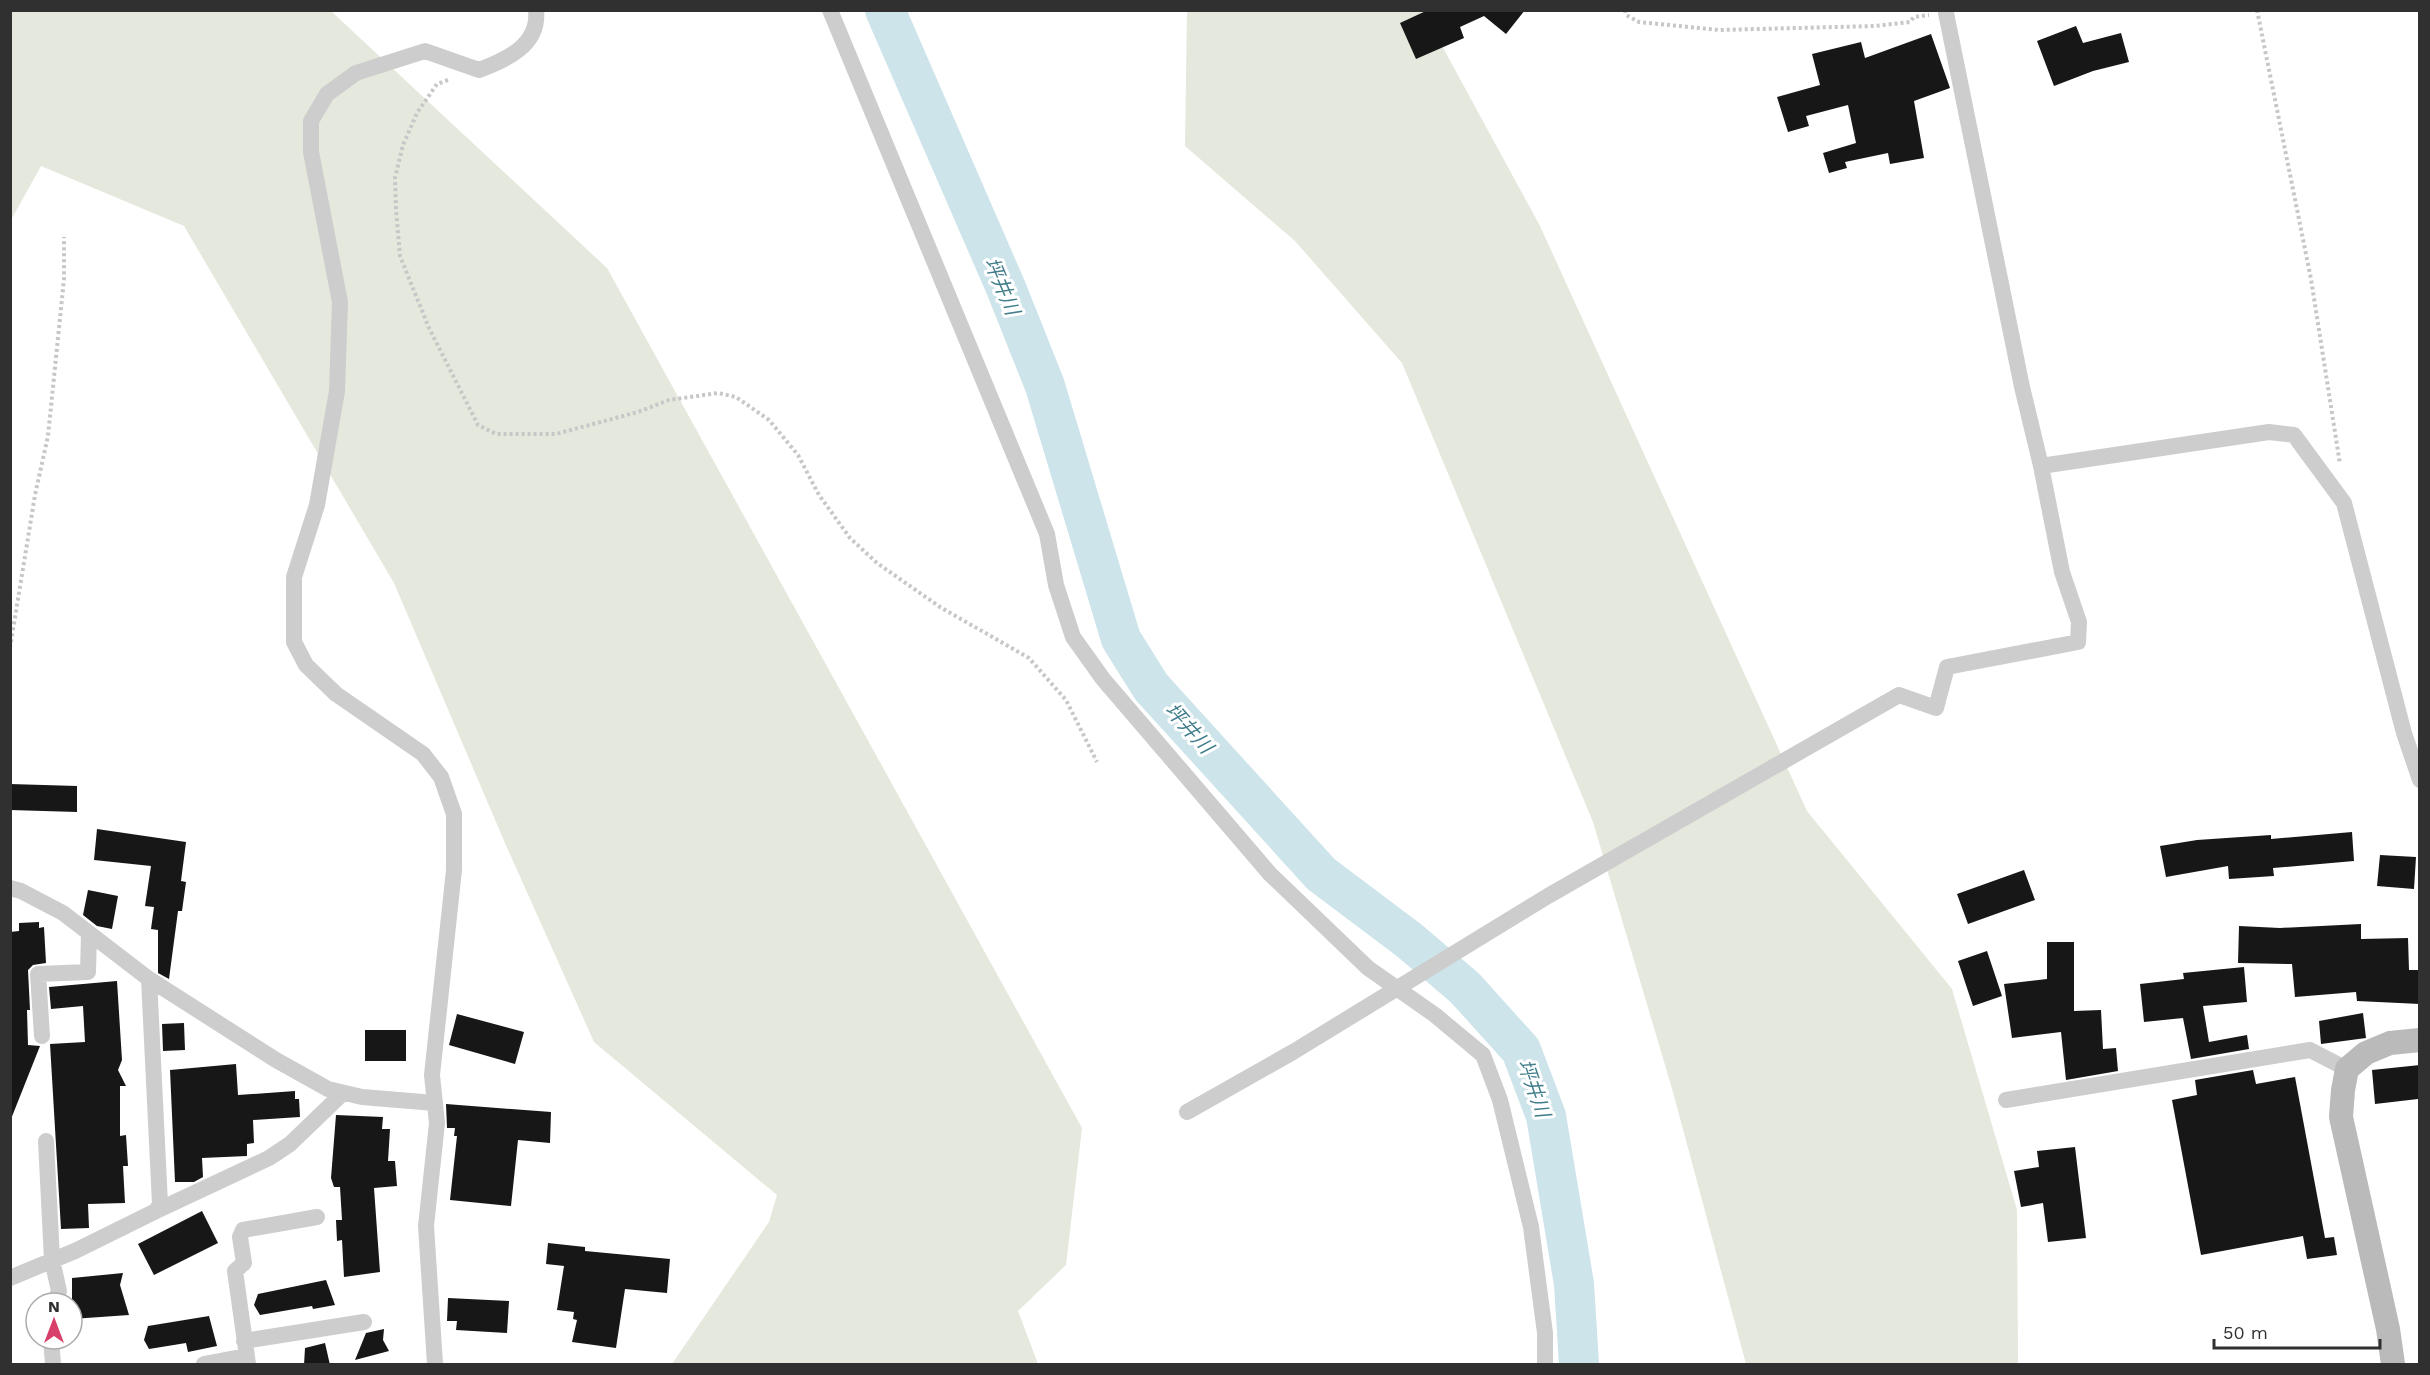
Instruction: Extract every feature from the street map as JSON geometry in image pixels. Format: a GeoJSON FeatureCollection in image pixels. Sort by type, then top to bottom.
{"type":"FeatureCollection","features":[{"type":"Feature","properties":{"kind":"street"},"geometry":{"type":"LineString","coordinates":[[435,1365],[426,1226],[435,1144],[433,1067],[454,870],[454,814],[441,777],[423,754],[336,694],[306,665],[294,642],[294,578],[317,505],[337,391],[340,302],[311,152],[311,121],[327,94],[356,73],[425,51],[479,70],[506,60],[525,46],[537,20],[536,10]]}},
{"type":"Feature","properties":{"kind":"street"},"geometry":{"type":"LineString","coordinates":[[830,10],[1047,534],[1056,585],[1073,637],[1103,680],[1270,874],[1368,968],[1435,1015],[1483,1055],[1500,1100],[1531,1227],[1545,1333],[1545,1365]]}},
{"type":"Feature","properties":{"kind":"street"},"geometry":{"type":"LineString","coordinates":[[1186,1112],[1293,1052],[1548,896],[1899,695],[1936,708],[1947,667],[2078,642],[2079,622],[2062,572],[1946,13]]}},
{"type":"Feature","properties":{"kind":"street"},"geometry":{"type":"LineString","coordinates":[[2041,466],[2269,432],[2294,435],[2344,503],[2404,733],[2420,780]]}},
{"type":"Feature","properties":{"kind":"street"},"geometry":{"type":"LineString","coordinates":[[10,888],[63,912],[149,979],[276,1060],[328,1089],[362,1097],[435,1103]]}},
{"type":"Feature","properties":{"kind":"street"},"geometry":{"type":"LineString","coordinates":[[42,1036],[39,974],[88,972],[89,934]]}},
{"type":"Feature","properties":{"kind":"street"},"geometry":{"type":"LineString","coordinates":[[149,979],[160,1204],[156,1212]]}},
{"type":"Feature","properties":{"kind":"street"},"geometry":{"type":"LineString","coordinates":[[2393,1365],[2388,1329],[2341,1117],[2343,1090],[2347,1069],[2366,1053],[2390,1043],[2420,1040]]}},
{"type":"Feature","properties":{"kind":"street"},"geometry":{"type":"LineString","coordinates":[[2006,1100],[2310,1050],[2347,1069]]}},
{"type":"Feature","properties":{"kind":"street"},"geometry":{"type":"LineString","coordinates":[[10,1278],[269,1158],[290,1144],[343,1093]]}},
{"type":"Feature","properties":{"kind":"street"},"geometry":{"type":"LineString","coordinates":[[46,1141],[52,1260],[59,1291]]}},
{"type":"Feature","properties":{"kind":"street"},"geometry":{"type":"LineString","coordinates":[[246,1354],[235,1271],[244,1263],[240,1237],[243,1230],[317,1217]]}},
{"type":"Feature","properties":{"kind":"street"},"geometry":{"type":"LineString","coordinates":[[204,1365],[364,1322]]}},
{"type":"Feature","properties":{"kind":"path"},"geometry":{"type":"LineString","coordinates":[[1625,10],[1626,15],[1639,21],[1719,30],[1875,26],[1910,21],[1914,17],[1946,13]]}},
{"type":"Feature","properties":{"kind":"path"},"geometry":{"type":"LineString","coordinates":[[2257,10],[2311,279],[2340,459],[2344,503]]}},
{"type":"Feature","properties":{"kind":"path"},"geometry":{"type":"LineString","coordinates":[[479,70],[437,84],[412,123],[403,145],[395,178],[400,256],[429,328],[478,425],[496,434],[556,434],[638,412],[669,400],[718,393],[736,397],[769,420],[798,455],[819,495],[850,538],[877,563],[939,607],[1029,658],[1066,700],[1097,762]]}},
{"type":"Feature","properties":{"kind":"path"},"geometry":{"type":"LineString","coordinates":[[10,648],[35,495],[48,436],[64,279],[64,237]]}},
{"type":"Feature","properties":{"kind":"shaded area"},"geometry":{"type":"Polygon","coordinates":[[[11,11],[331,11],[607,268],[1082,1128],[1066,1265],[1018,1311],[1038,1364],[672,1364],[769,1222],[777,1195],[594,1042],[505,843],[394,583],[184,226],[41,166],[11,220],[11,11]]]}},
{"type":"Feature","properties":{"kind":"shaded area"},"geometry":{"type":"Polygon","coordinates":[[[1187,11],[1423,11],[1540,226],[1807,811],[1952,989],[2017,1210],[2018,1364],[1746,1364],[1673,1092],[1593,822],[1402,363],[1295,241],[1185,146],[1187,11]]]}},
{"type":"Feature","properties":{"kind":"building"},"geometry":{"type":"Polygon","coordinates":[[[1428,10],[1525,10],[1506,34],[1484,16],[1460,27],[1464,38],[1416,59],[1400,23],[1428,10]]]}},
{"type":"Feature","properties":{"kind":"building"},"geometry":{"type":"Polygon","coordinates":[[[2076,26],[2083,43],[2121,33],[2129,62],[2093,71],[2054,86],[2037,41],[2076,26]]]}},
{"type":"Feature","properties":{"kind":"building"},"geometry":{"type":"Polygon","coordinates":[[[1931,34],[1950,88],[1914,101],[1924,158],[1890,164],[1888,153],[1845,162],[1847,168],[1829,173],[1823,153],[1856,143],[1848,105],[1806,116],[1809,126],[1788,132],[1777,97],[1820,85],[1812,54],[1861,42],[1865,58],[1931,34]]]}},
{"type":"Feature","properties":{"kind":"building"},"geometry":{"type":"Polygon","coordinates":[[[10,784],[77,786],[77,812],[10,810],[10,784]]]}},
{"type":"Feature","properties":{"kind":"building"},"geometry":{"type":"Polygon","coordinates":[[[97,829],[186,842],[181,881],[186,882],[182,911],[178,911],[169,979],[158,973],[158,930],[151,929],[154,907],[145,906],[151,866],[94,860],[97,829]]]}},
{"type":"Feature","properties":{"kind":"building"},"geometry":{"type":"Polygon","coordinates":[[[2352,832],[2354,861],[2273,868],[2274,876],[2229,879],[2228,866],[2166,877],[2160,846],[2197,840],[2271,835],[2271,839],[2352,832]]]}},
{"type":"Feature","properties":{"kind":"building"},"geometry":{"type":"Polygon","coordinates":[[[2380,855],[2416,857],[2414,889],[2377,886],[2380,855]]]}},
{"type":"Feature","properties":{"kind":"building"},"geometry":{"type":"Polygon","coordinates":[[[2024,870],[2035,900],[1968,924],[1957,894],[2024,870]]]}},
{"type":"Feature","properties":{"kind":"building"},"geometry":{"type":"Polygon","coordinates":[[[88,890],[118,896],[112,929],[97,926],[83,915],[88,890]]]}},
{"type":"Feature","properties":{"kind":"building"},"geometry":{"type":"Polygon","coordinates":[[[39,922],[39,928],[44,927],[46,963],[33,965],[28,970],[30,1010],[27,1010],[28,1045],[40,1046],[11,1119],[10,932],[19,931],[19,923],[39,922]]]}},
{"type":"Feature","properties":{"kind":"building"},"geometry":{"type":"Polygon","coordinates":[[[2361,924],[2361,939],[2408,938],[2409,970],[2420,970],[2420,1004],[2357,1001],[2356,992],[2295,997],[2292,964],[2238,963],[2239,926],[2280,928],[2361,924]]]}},
{"type":"Feature","properties":{"kind":"building"},"geometry":{"type":"Polygon","coordinates":[[[2047,942],[2074,942],[2074,1011],[2101,1010],[2103,1049],[2116,1048],[2118,1071],[2066,1080],[2061,1032],[2012,1038],[2004,984],[2047,979],[2047,942]]]}},
{"type":"Feature","properties":{"kind":"building"},"geometry":{"type":"Polygon","coordinates":[[[1987,951],[2002,996],[1973,1006],[1958,961],[1987,951]]]}},
{"type":"Feature","properties":{"kind":"building"},"geometry":{"type":"Polygon","coordinates":[[[2244,967],[2247,1002],[2203,1006],[2209,1042],[2247,1035],[2249,1049],[2191,1059],[2183,1018],[2144,1022],[2140,984],[2184,979],[2183,973],[2244,967]]]}},
{"type":"Feature","properties":{"kind":"building"},"geometry":{"type":"Polygon","coordinates":[[[117,981],[122,1060],[118,1070],[126,1086],[120,1086],[120,1136],[126,1135],[128,1166],[123,1166],[125,1203],[88,1204],[89,1228],[61,1229],[50,1044],[85,1042],[83,1006],[51,1009],[49,987],[117,981]]]}},
{"type":"Feature","properties":{"kind":"building"},"geometry":{"type":"Polygon","coordinates":[[[2363,1013],[2366,1038],[2321,1044],[2319,1021],[2363,1013]]]}},
{"type":"Feature","properties":{"kind":"building"},"geometry":{"type":"Polygon","coordinates":[[[457,1014],[524,1032],[515,1064],[449,1045],[457,1014]]]}},
{"type":"Feature","properties":{"kind":"building"},"geometry":{"type":"Polygon","coordinates":[[[184,1023],[185,1050],[163,1051],[162,1024],[184,1023]]]}},
{"type":"Feature","properties":{"kind":"building"},"geometry":{"type":"Polygon","coordinates":[[[365,1030],[406,1030],[406,1061],[365,1061],[365,1030]]]}},
{"type":"Feature","properties":{"kind":"building"},"geometry":{"type":"Polygon","coordinates":[[[236,1064],[238,1095],[295,1091],[295,1099],[299,1099],[300,1117],[253,1120],[254,1143],[247,1144],[247,1156],[202,1158],[203,1177],[194,1182],[175,1182],[170,1070],[236,1064]]]}},
{"type":"Feature","properties":{"kind":"building"},"geometry":{"type":"Polygon","coordinates":[[[2420,1065],[2418,1099],[2375,1104],[2372,1070],[2420,1065]]]}},
{"type":"Feature","properties":{"kind":"building"},"geometry":{"type":"Polygon","coordinates":[[[2253,1070],[2256,1084],[2295,1077],[2325,1238],[2334,1237],[2337,1255],[2307,1259],[2303,1236],[2201,1255],[2172,1100],[2197,1095],[2195,1080],[2253,1070]]]}},
{"type":"Feature","properties":{"kind":"building"},"geometry":{"type":"Polygon","coordinates":[[[446,1104],[551,1112],[550,1143],[518,1140],[511,1206],[450,1200],[457,1136],[454,1136],[455,1128],[447,1128],[446,1104]]]}},
{"type":"Feature","properties":{"kind":"building"},"geometry":{"type":"Polygon","coordinates":[[[336,1115],[383,1117],[382,1129],[390,1129],[388,1161],[395,1161],[397,1186],[374,1188],[380,1272],[344,1277],[342,1240],[337,1241],[336,1220],[342,1220],[340,1187],[334,1187],[331,1178],[336,1115]]]}},
{"type":"Feature","properties":{"kind":"building"},"geometry":{"type":"Polygon","coordinates":[[[2075,1147],[2086,1238],[2048,1242],[2043,1203],[2021,1207],[2014,1171],[2039,1167],[2037,1151],[2075,1147]]]}},
{"type":"Feature","properties":{"kind":"building"},"geometry":{"type":"Polygon","coordinates":[[[202,1211],[218,1243],[154,1275],[138,1244],[202,1211]]]}},
{"type":"Feature","properties":{"kind":"building"},"geometry":{"type":"Polygon","coordinates":[[[548,1243],[585,1247],[585,1251],[670,1259],[667,1293],[625,1289],[616,1348],[572,1342],[577,1320],[573,1319],[574,1312],[557,1310],[564,1266],[546,1264],[548,1243]]]}},
{"type":"Feature","properties":{"kind":"building"},"geometry":{"type":"Polygon","coordinates":[[[123,1273],[120,1285],[129,1315],[84,1318],[84,1291],[72,1291],[72,1278],[123,1273]]]}},
{"type":"Feature","properties":{"kind":"building"},"geometry":{"type":"Polygon","coordinates":[[[326,1280],[335,1305],[313,1309],[312,1306],[260,1315],[254,1305],[258,1294],[326,1280]]]}},
{"type":"Feature","properties":{"kind":"building"},"geometry":{"type":"Polygon","coordinates":[[[448,1298],[509,1301],[507,1333],[456,1330],[457,1321],[447,1321],[448,1298]]]}},
{"type":"Feature","properties":{"kind":"building"},"geometry":{"type":"Polygon","coordinates":[[[209,1316],[217,1346],[188,1352],[186,1343],[149,1349],[144,1340],[148,1326],[209,1316]]]}},
{"type":"Feature","properties":{"kind":"building"},"geometry":{"type":"Polygon","coordinates":[[[384,1329],[383,1340],[389,1351],[355,1360],[366,1333],[384,1329]]]}},
{"type":"Feature","properties":{"kind":"building"},"geometry":{"type":"Polygon","coordinates":[[[325,1343],[330,1365],[304,1365],[305,1348],[325,1343]]]}},
{"type":"Feature","properties":{"kind":"waterway","name":"坪井川"},"geometry":{"type":"LineString","coordinates":[[885,10],[1006,288],[1045,386],[1121,639],[1151,687],[1321,874],[1410,941],[1465,988],[1521,1050],[1546,1116],[1574,1284],[1579,1364]]}}]}
